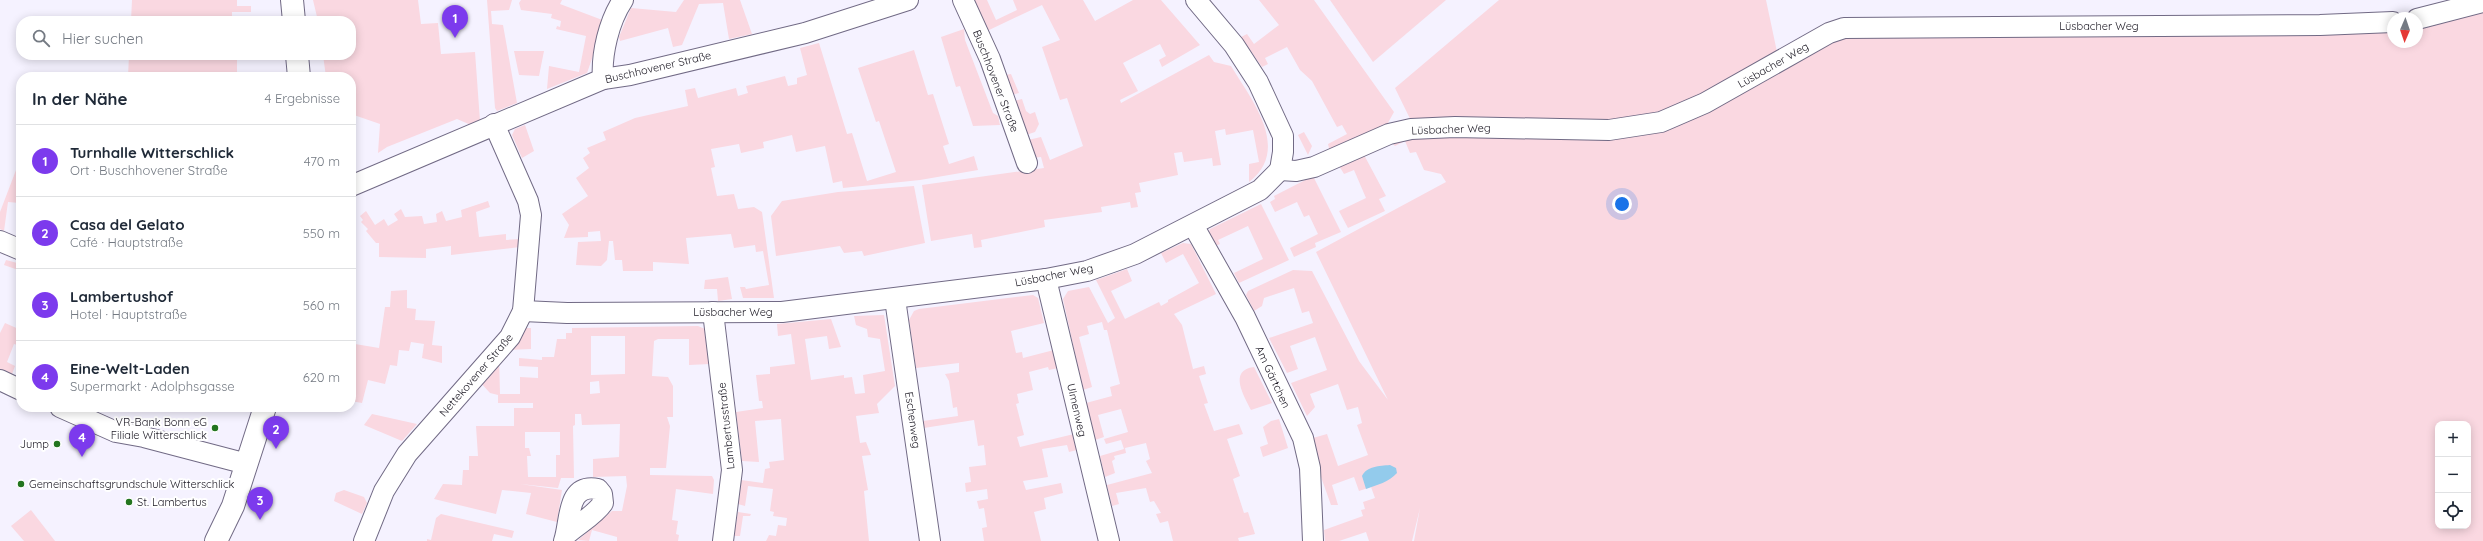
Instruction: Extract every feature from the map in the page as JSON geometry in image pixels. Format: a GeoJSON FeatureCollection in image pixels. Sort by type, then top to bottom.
{"type":"FeatureCollection","features":[{"type":"Feature","properties":{"kind":"main road"},"geometry":{"type":"LineString","coordinates":[[292,0],[294,16]]}},
{"type":"Feature","properties":{"kind":"main road"},"geometry":{"type":"LineString","coordinates":[[297,60],[299,72]]}},
{"type":"Feature","properties":{"kind":"main road"},"geometry":{"type":"LineString","coordinates":[[216,541],[233,506],[263,412]]}},
{"type":"Feature","properties":{"kind":"street"},"geometry":{"type":"LineString","coordinates":[[603,79],[602,66],[606,43],[623,0]]}},
{"type":"Feature","properties":{"kind":"street","name":"Buschhovener Straße"},"geometry":{"type":"LineString","coordinates":[[356,184],[603,79],[630,75],[805,33],[908,0]]}},
{"type":"Feature","properties":{"kind":"street","name":"Buschhovener Straße"},"geometry":{"type":"LineString","coordinates":[[963,0],[990,59],[1027,163]]}},
{"type":"Feature","properties":{"kind":"street"},"geometry":{"type":"LineString","coordinates":[[1196,0],[1234,45],[1258,82],[1283,136],[1283,152],[1280,170]]}},
{"type":"Feature","properties":{"kind":"street"},"geometry":{"type":"LineString","coordinates":[[2423,17],[2483,2]]}},
{"type":"Feature","properties":{"kind":"street","name":"Lüsbacher Weg"},"geometry":{"type":"LineString","coordinates":[[523,311],[567,313],[782,312],[1046,279],[1087,271],[1136,254],[1260,190],[1280,170],[1296,171],[1314,168],[1389,134],[1411,129],[1455,127],[1609,130],[1662,122],[1705,103],[1829,33],[1844,28],[2320,25],[2387,22]]}},
{"type":"Feature","properties":{"kind":"street","name":"Nettekovener Straße"},"geometry":{"type":"LineString","coordinates":[[364,541],[384,491],[407,454],[510,337],[523,311],[531,215],[528,201],[494,124]]}},
{"type":"Feature","properties":{"kind":"street","name":"Am Gärtchen"},"geometry":{"type":"LineString","coordinates":[[1193,225],[1245,316],[1303,438],[1310,468],[1313,541]]}},
{"type":"Feature","properties":{"kind":"street"},"geometry":{"type":"LineString","coordinates":[[0,241],[16,248]]}},
{"type":"Feature","properties":{"kind":"street","name":"Ulmenweg"},"geometry":{"type":"LineString","coordinates":[[1046,279],[1109,541]]}},
{"type":"Feature","properties":{"kind":"street","name":"Eschenweg"},"geometry":{"type":"LineString","coordinates":[[895,299],[930,541]]}},
{"type":"Feature","properties":{"kind":"street","name":"Lambertusstraße"},"geometry":{"type":"LineString","coordinates":[[713,312],[732,470],[723,541]]}},
{"type":"Feature","properties":{"kind":"street"},"geometry":{"type":"LineString","coordinates":[[0,380],[16,388]]}},
{"type":"Feature","properties":{"kind":"street"},"geometry":{"type":"LineString","coordinates":[[71,412],[116,432],[144,437],[247,464]]}},
{"type":"Feature","properties":{"kind":"shaded area"},"geometry":{"type":"Polygon","coordinates":[[[132,0],[237,0],[237,6],[251,6],[251,12],[232,12],[232,16],[131,16],[132,0]]]}},
{"type":"Feature","properties":{"kind":"shaded area"},"geometry":{"type":"Polygon","coordinates":[[[313,0],[418,0],[421,24],[438,23],[441,54],[475,52],[480,121],[471,125],[457,119],[387,147],[378,153],[380,124],[356,116],[356,72],[325,72],[324,60],[356,60],[356,16],[317,16],[313,0]]]}},
{"type":"Feature","properties":{"kind":"shaded area"},"geometry":{"type":"Polygon","coordinates":[[[487,0],[512,0],[509,10],[491,11],[492,24],[503,25],[517,103],[497,111],[495,108],[487,0]]]}},
{"type":"Feature","properties":{"kind":"shaded area"},"geometry":{"type":"Polygon","coordinates":[[[521,0],[562,0],[560,4],[605,21],[587,73],[547,89],[549,66],[579,72],[586,36],[556,29],[557,26],[560,27],[561,21],[551,18],[552,14],[521,10],[519,3],[521,0]]]}},
{"type":"Feature","properties":{"kind":"shaded area"},"geometry":{"type":"Polygon","coordinates":[[[684,0],[740,0],[752,34],[729,39],[723,3],[699,4],[682,45],[673,47],[668,28],[620,41],[619,37],[631,8],[676,12],[684,0]]]}},
{"type":"Feature","properties":{"kind":"shaded area"},"geometry":{"type":"Polygon","coordinates":[[[974,0],[987,0],[996,20],[1017,10],[1013,0],[1083,0],[1095,21],[1133,0],[1161,0],[1200,45],[1162,67],[1159,60],[1166,56],[1160,44],[1123,63],[1138,91],[1120,100],[1121,103],[1209,55],[1214,62],[1231,66],[1248,93],[1264,124],[1267,139],[1267,155],[1261,169],[1249,182],[1249,164],[1259,162],[1253,130],[1226,135],[1225,129],[1215,131],[1221,165],[1213,166],[1212,158],[1184,162],[1182,152],[1174,153],[1178,175],[1139,183],[1141,192],[1135,193],[1138,207],[1131,208],[1130,202],[1101,207],[1102,212],[1044,220],[1045,227],[981,240],[982,247],[974,248],[972,234],[931,241],[922,185],[1044,168],[1041,157],[1033,158],[1028,140],[1041,137],[1050,160],[1083,146],[1067,98],[1060,100],[1042,47],[1060,40],[1042,5],[987,31],[974,0]]]}},
{"type":"Feature","properties":{"kind":"shaded area"},"geometry":{"type":"Polygon","coordinates":[[[1259,0],[1314,0],[1394,112],[1384,130],[1330,153],[1328,144],[1347,134],[1342,125],[1337,127],[1312,81],[1300,70],[1287,47],[1265,58],[1268,64],[1262,67],[1241,37],[1247,34],[1254,44],[1279,25],[1259,0]]]}},
{"type":"Feature","properties":{"kind":"shaded area"},"geometry":{"type":"Polygon","coordinates":[[[1330,0],[1446,0],[1373,62],[1330,0]]]}},
{"type":"Feature","properties":{"kind":"shaded area"},"geometry":{"type":"Polygon","coordinates":[[[1499,0],[1766,0],[1780,66],[1843,35],[2387,29],[2387,48],[2423,48],[2423,24],[2483,8],[2483,541],[1414,541],[1420,508],[1412,541],[1369,541],[1366,532],[1339,541],[1325,541],[1324,530],[1363,516],[1361,510],[1365,509],[1363,502],[1375,498],[1371,487],[1359,491],[1354,477],[1332,485],[1338,505],[1331,505],[1321,477],[1313,438],[1327,434],[1338,466],[1368,455],[1357,425],[1362,423],[1358,407],[1347,410],[1338,384],[1310,394],[1315,407],[1307,416],[1291,383],[1327,370],[1315,337],[1290,346],[1298,369],[1287,373],[1269,338],[1313,323],[1309,311],[1302,313],[1294,288],[1264,298],[1262,306],[1254,311],[1246,295],[1248,291],[1293,270],[1312,271],[1359,361],[1388,400],[1316,252],[1446,182],[1441,174],[1424,170],[1416,152],[1410,153],[1405,141],[1395,146],[1392,143],[1417,133],[1395,88],[1499,0]]]}},
{"type":"Feature","properties":{"kind":"shaded area"},"geometry":{"type":"Polygon","coordinates":[[[964,29],[965,40],[993,113],[998,116],[1000,125],[973,126],[960,86],[956,87],[941,37],[964,29]]]}},
{"type":"Feature","properties":{"kind":"shaded area"},"geometry":{"type":"Polygon","coordinates":[[[819,43],[847,134],[852,133],[867,181],[896,172],[879,121],[876,122],[858,68],[914,50],[928,95],[933,94],[949,144],[943,146],[949,164],[974,156],[978,170],[920,180],[843,188],[842,181],[833,183],[825,146],[796,152],[792,135],[763,142],[764,148],[741,153],[739,144],[711,149],[715,167],[711,168],[717,196],[734,194],[738,209],[754,207],[762,212],[774,298],[743,298],[740,287],[745,287],[746,289],[769,285],[763,251],[756,252],[755,245],[734,248],[731,234],[686,238],[689,264],[653,262],[653,271],[623,271],[622,260],[615,260],[613,241],[609,241],[607,260],[601,266],[576,265],[578,242],[601,241],[600,231],[588,232],[588,237],[564,238],[569,225],[562,214],[588,196],[576,178],[589,168],[583,158],[590,153],[587,148],[606,140],[603,132],[635,118],[688,106],[685,90],[695,88],[698,98],[736,88],[738,96],[748,93],[746,86],[785,76],[788,86],[797,84],[797,78],[807,75],[800,48],[819,43]]]}},
{"type":"Feature","properties":{"kind":"shaded area"},"geometry":{"type":"Polygon","coordinates":[[[514,51],[544,51],[539,76],[519,75],[514,51]]]}},
{"type":"Feature","properties":{"kind":"shaded area"},"geometry":{"type":"Polygon","coordinates":[[[129,60],[237,60],[237,72],[128,72],[129,60]]]}},
{"type":"Feature","properties":{"kind":"shaded area"},"geometry":{"type":"Polygon","coordinates":[[[1011,74],[1019,93],[1012,95],[1005,75],[1011,74]]]}},
{"type":"Feature","properties":{"kind":"shaded area"},"geometry":{"type":"Polygon","coordinates":[[[1022,99],[1026,111],[1030,114],[1035,112],[1039,124],[1035,132],[1026,135],[1014,101],[1022,99]]]}},
{"type":"Feature","properties":{"kind":"shaded area"},"geometry":{"type":"Polygon","coordinates":[[[525,125],[534,151],[522,158],[512,135],[515,129],[525,125]]]}},
{"type":"Feature","properties":{"kind":"shaded area"},"geometry":{"type":"Polygon","coordinates":[[[1304,132],[1312,146],[1308,155],[1298,135],[1304,132]]]}},
{"type":"Feature","properties":{"kind":"shaded area"},"geometry":{"type":"Polygon","coordinates":[[[1363,153],[1386,196],[1379,199],[1385,211],[1348,228],[1339,211],[1366,198],[1354,170],[1344,174],[1338,164],[1363,153]]]}},
{"type":"Feature","properties":{"kind":"shaded area"},"geometry":{"type":"Polygon","coordinates":[[[16,170],[16,203],[8,202],[4,231],[0,229],[0,212],[16,170]]]}},
{"type":"Feature","properties":{"kind":"shaded area"},"geometry":{"type":"Polygon","coordinates":[[[1313,176],[1341,232],[1315,243],[1316,247],[1294,257],[1290,248],[1318,234],[1309,215],[1304,217],[1297,202],[1275,212],[1270,202],[1275,199],[1274,196],[1313,176]]]}},
{"type":"Feature","properties":{"kind":"shaded area"},"geometry":{"type":"Polygon","coordinates":[[[914,186],[925,243],[864,256],[862,251],[844,253],[840,246],[776,256],[771,216],[782,201],[838,192],[914,186]]]}},
{"type":"Feature","properties":{"kind":"shaded area"},"geometry":{"type":"Polygon","coordinates":[[[488,201],[490,207],[476,212],[479,237],[506,234],[506,240],[520,239],[520,247],[451,255],[451,246],[426,249],[426,258],[379,257],[379,243],[376,243],[366,231],[368,229],[361,222],[363,220],[360,216],[366,211],[375,225],[384,219],[388,226],[398,220],[394,214],[401,209],[405,217],[422,216],[424,224],[437,222],[436,214],[442,211],[446,221],[462,217],[461,210],[488,201]]]}},
{"type":"Feature","properties":{"kind":"shaded area"},"geometry":{"type":"Polygon","coordinates":[[[1261,204],[1289,260],[1239,283],[1234,273],[1263,259],[1248,226],[1218,240],[1220,244],[1215,246],[1209,232],[1210,229],[1261,204]]]}},
{"type":"Feature","properties":{"kind":"shaded area"},"geometry":{"type":"Polygon","coordinates":[[[1183,243],[1191,244],[1216,294],[1174,314],[1182,325],[1193,369],[1204,366],[1206,374],[1199,376],[1208,403],[1204,404],[1214,431],[1239,424],[1243,434],[1227,439],[1240,476],[1233,479],[1244,513],[1248,512],[1255,534],[1238,538],[1239,541],[1173,541],[1168,521],[1160,523],[1156,514],[1161,513],[1154,501],[1150,502],[1146,488],[1116,493],[1119,504],[1112,506],[1107,485],[1152,473],[1146,461],[1150,459],[1146,443],[1125,448],[1126,453],[1114,456],[1115,459],[1112,461],[1115,473],[1105,477],[1100,456],[1124,449],[1121,440],[1106,444],[1104,439],[1128,432],[1121,409],[1098,415],[1104,437],[1095,440],[1086,403],[1112,396],[1110,387],[1120,384],[1107,330],[1104,330],[1102,322],[1087,326],[1089,334],[1079,337],[1092,387],[1083,390],[1063,299],[1068,291],[1089,287],[1108,323],[1115,318],[1096,280],[1127,269],[1132,281],[1111,291],[1125,319],[1159,302],[1161,306],[1168,302],[1168,300],[1199,283],[1183,254],[1166,263],[1161,253],[1183,243]]]}},
{"type":"Feature","properties":{"kind":"shaded area"},"geometry":{"type":"Polygon","coordinates":[[[6,260],[16,263],[16,269],[4,265],[6,260]]]}},
{"type":"Feature","properties":{"kind":"shaded area"},"geometry":{"type":"Polygon","coordinates":[[[728,277],[732,299],[718,301],[717,289],[704,289],[705,280],[728,277]]]}},
{"type":"Feature","properties":{"kind":"shaded area"},"geometry":{"type":"Polygon","coordinates":[[[407,290],[407,308],[416,309],[415,320],[435,321],[432,345],[442,346],[442,363],[422,358],[424,344],[411,342],[409,351],[399,350],[397,366],[390,365],[385,384],[368,380],[362,403],[356,402],[356,344],[379,348],[385,307],[390,307],[391,291],[407,290]]]}},
{"type":"Feature","properties":{"kind":"shaded area"},"geometry":{"type":"Polygon","coordinates":[[[1033,295],[1038,298],[1044,323],[1011,331],[1016,353],[1022,352],[1023,358],[1054,350],[1058,368],[1049,370],[1048,367],[1029,372],[1033,390],[1017,394],[1019,403],[1016,404],[1024,435],[1017,437],[1020,447],[1074,434],[1077,450],[1069,452],[1067,445],[1042,449],[1048,477],[1023,481],[1026,490],[1061,483],[1063,493],[1044,498],[1046,509],[1034,512],[1041,541],[984,541],[982,528],[987,527],[984,508],[979,509],[977,501],[988,499],[987,489],[966,492],[965,483],[971,482],[969,467],[986,465],[984,445],[978,446],[974,420],[924,428],[923,421],[958,416],[957,407],[953,408],[949,381],[945,374],[959,372],[959,363],[916,368],[909,320],[914,311],[919,309],[1033,295]]]}},
{"type":"Feature","properties":{"kind":"shaded area"},"geometry":{"type":"Polygon","coordinates":[[[884,315],[895,386],[877,404],[879,413],[856,416],[860,443],[866,442],[871,455],[862,456],[868,490],[864,491],[869,541],[766,541],[769,535],[776,536],[778,525],[786,526],[787,518],[773,516],[774,512],[770,511],[773,489],[748,486],[745,506],[738,504],[741,480],[763,483],[765,469],[770,468],[769,462],[784,460],[781,419],[755,421],[759,462],[742,461],[736,412],[763,408],[762,401],[759,401],[756,375],[770,374],[770,367],[795,364],[791,334],[778,336],[777,324],[831,319],[841,347],[829,349],[827,336],[805,339],[811,380],[844,375],[844,378],[852,377],[855,394],[865,393],[863,375],[885,371],[880,339],[868,337],[867,329],[856,325],[854,316],[884,315]]]}},
{"type":"Feature","properties":{"kind":"shaded area"},"geometry":{"type":"Polygon","coordinates":[[[5,323],[16,328],[16,345],[14,344],[7,362],[15,366],[12,374],[0,370],[0,333],[5,323]]]}},
{"type":"Feature","properties":{"kind":"shaded area"},"geometry":{"type":"Polygon","coordinates":[[[698,326],[705,329],[710,364],[689,365],[689,339],[658,339],[654,341],[652,376],[668,377],[673,386],[673,417],[667,417],[670,426],[666,468],[650,468],[650,475],[712,476],[714,480],[713,494],[676,489],[672,520],[678,521],[676,534],[679,535],[678,541],[617,541],[617,537],[592,530],[589,541],[578,540],[612,511],[622,511],[627,486],[626,476],[593,477],[593,459],[619,457],[620,424],[582,425],[581,414],[575,414],[575,425],[573,426],[574,478],[561,478],[558,488],[520,484],[562,490],[557,522],[526,514],[531,493],[502,490],[496,514],[434,499],[443,484],[462,485],[463,470],[469,470],[469,456],[478,456],[476,426],[514,426],[514,408],[533,408],[533,403],[498,403],[498,395],[490,393],[479,381],[499,357],[500,394],[520,394],[520,377],[538,378],[538,367],[519,366],[519,358],[542,360],[542,357],[554,357],[557,339],[566,339],[566,333],[572,333],[572,328],[698,326]],[[591,336],[591,375],[625,374],[625,336],[591,336]],[[599,381],[590,382],[590,394],[600,393],[599,381]],[[525,432],[525,448],[529,448],[531,456],[527,456],[528,477],[556,477],[556,455],[560,455],[560,432],[525,432]]]}},
{"type":"Feature","properties":{"kind":"shaded area"},"geometry":{"type":"Polygon","coordinates":[[[526,328],[531,328],[531,349],[507,350],[526,328]]]}},
{"type":"Feature","properties":{"kind":"shaded area"},"geometry":{"type":"Polygon","coordinates":[[[1254,367],[1272,403],[1251,410],[1242,391],[1240,378],[1246,369],[1254,367]]]}},
{"type":"Feature","properties":{"kind":"shaded area"},"geometry":{"type":"Polygon","coordinates":[[[372,414],[417,424],[402,441],[364,425],[372,414]]]}},
{"type":"Feature","properties":{"kind":"shaded area"},"geometry":{"type":"Polygon","coordinates":[[[1279,419],[1288,448],[1263,457],[1260,447],[1268,444],[1263,427],[1271,421],[1279,419]]]}},
{"type":"Feature","properties":{"kind":"shaded area"},"geometry":{"type":"Polygon","coordinates":[[[344,490],[364,497],[367,503],[362,514],[334,501],[336,493],[344,490]]]}},
{"type":"Feature","properties":{"kind":"shaded area"},"geometry":{"type":"Polygon","coordinates":[[[31,510],[55,541],[24,541],[11,526],[31,510]]]}},
{"type":"Feature","properties":{"kind":"shaded area"},"geometry":{"type":"Polygon","coordinates":[[[738,512],[751,514],[750,516],[743,516],[740,536],[734,536],[738,512]]]}},
{"type":"Feature","properties":{"kind":"shaded area"},"geometry":{"type":"Polygon","coordinates":[[[441,514],[514,531],[512,538],[494,534],[492,541],[427,541],[427,539],[431,540],[436,518],[441,514]]]}},
{"type":"Feature","properties":{"kind":"water"},"geometry":{"type":"Polygon","coordinates":[[[1390,465],[1396,468],[1397,473],[1394,476],[1379,485],[1366,489],[1362,476],[1367,470],[1374,467],[1390,465]]]}},
{"type":"Feature","properties":{"kind":"place","name":"Turnhalle Witterschlick"},"geometry":{"type":"Point","coordinates":[455,38]}},
{"type":"Feature","properties":{"kind":"place","name":"VR-Bank Bonn eG Filiale Witterschlick"},"geometry":{"type":"Point","coordinates":[215,428]}},
{"type":"Feature","properties":{"kind":"place","name":"Jump"},"geometry":{"type":"Point","coordinates":[57,444]}},
{"type":"Feature","properties":{"kind":"place","name":"Casa del Gelato"},"geometry":{"type":"Point","coordinates":[276,449]}},
{"type":"Feature","properties":{"kind":"place","name":"Eine-Welt-Laden"},"geometry":{"type":"Point","coordinates":[82,457]}},
{"type":"Feature","properties":{"kind":"place","name":"Gemeinschaftsgrundschule Witterschlick"},"geometry":{"type":"Point","coordinates":[21,484]}},
{"type":"Feature","properties":{"kind":"place","name":"St. Lambertus"},"geometry":{"type":"Point","coordinates":[129,502]}},
{"type":"Feature","properties":{"kind":"place","name":"Lambertushof"},"geometry":{"type":"Point","coordinates":[260,520]}}]}
